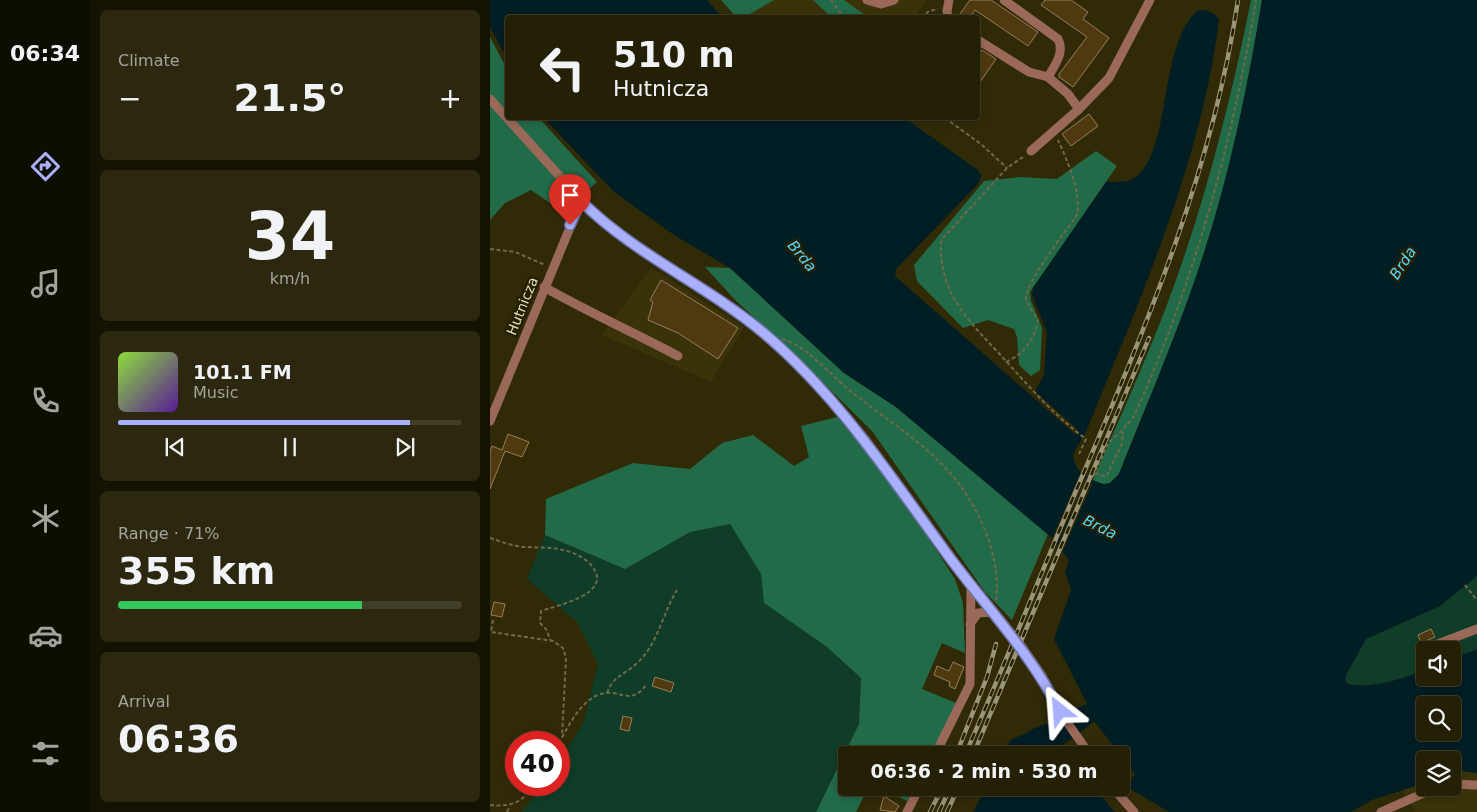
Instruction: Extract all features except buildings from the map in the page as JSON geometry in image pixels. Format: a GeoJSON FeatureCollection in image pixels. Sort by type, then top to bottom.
{"type":"FeatureCollection","features":[{"type":"Feature","properties":{"kind":"street"},"geometry":{"type":"LineString","coordinates":[[867,0],[881,4],[894,0]]}},
{"type":"Feature","properties":{"kind":"street"},"geometry":{"type":"LineString","coordinates":[[1004,0],[1058,39],[1061,47],[1060,54],[1048,77]]}},
{"type":"Feature","properties":{"kind":"street"},"geometry":{"type":"LineString","coordinates":[[1032,151],[1109,78],[1119,63],[1150,0]]}},
{"type":"Feature","properties":{"kind":"street"},"geometry":{"type":"LineString","coordinates":[[980,41],[1029,72],[1048,77],[1068,94],[1078,109]]}},
{"type":"Feature","properties":{"kind":"street"},"geometry":{"type":"LineString","coordinates":[[490,99],[505,116]]}},
{"type":"Feature","properties":{"kind":"street"},"geometry":{"type":"LineString","coordinates":[[509,120],[581,201],[622,237],[747,320],[809,376],[849,420],[1042,676],[1062,715],[1083,746]]}},
{"type":"Feature","properties":{"kind":"street","name":"Hutnicza"},"geometry":{"type":"LineString","coordinates":[[490,421],[581,201]]}},
{"type":"Feature","properties":{"kind":"street"},"geometry":{"type":"LineString","coordinates":[[544,287],[604,320],[616,323],[678,356]]}},
{"type":"Feature","properties":{"kind":"street"},"geometry":{"type":"LineString","coordinates":[[939,746],[970,684],[972,668],[971,584]]}},
{"type":"Feature","properties":{"kind":"street"},"geometry":{"type":"LineString","coordinates":[[970,625],[978,614],[993,612]]}},
{"type":"Feature","properties":{"kind":"street"},"geometry":{"type":"LineString","coordinates":[[1446,641],[1477,629]]}},
{"type":"Feature","properties":{"kind":"street"},"geometry":{"type":"LineString","coordinates":[[1461,784],[1477,784]]}},
{"type":"Feature","properties":{"kind":"street"},"geometry":{"type":"LineString","coordinates":[[907,812],[915,796]]}},
{"type":"Feature","properties":{"kind":"street"},"geometry":{"type":"LineString","coordinates":[[1120,796],[1134,812]]}},
{"type":"Feature","properties":{"kind":"street"},"geometry":{"type":"LineString","coordinates":[[1381,812],[1416,796]]}},
{"type":"Feature","properties":{"kind":"street"},"geometry":{"type":"LineString","coordinates":[[1398,804],[1406,812]]}},
{"type":"Feature","properties":{"kind":"path"},"geometry":{"type":"LineString","coordinates":[[831,0],[841,15]]}},
{"type":"Feature","properties":{"kind":"path"},"geometry":{"type":"LineString","coordinates":[[1093,477],[1108,443],[1122,431],[1137,409],[1191,270],[1221,171],[1243,80],[1256,0]]}},
{"type":"Feature","properties":{"kind":"path"},"geometry":{"type":"LineString","coordinates":[[924,15],[929,11],[948,4]]}},
{"type":"Feature","properties":{"kind":"path"},"geometry":{"type":"LineString","coordinates":[[948,120],[977,140],[1008,168]]}},
{"type":"Feature","properties":{"kind":"path"},"geometry":{"type":"LineString","coordinates":[[1006,362],[1018,356],[1036,332],[1038,320],[1026,301],[1027,292],[1036,274],[1077,215],[1079,203],[1074,184],[1054,132]]}},
{"type":"Feature","properties":{"kind":"path"},"geometry":{"type":"LineString","coordinates":[[1032,151],[1008,168],[943,238],[940,246],[944,276],[956,302],[970,324],[1031,392],[1086,438],[1079,454]]}},
{"type":"Feature","properties":{"kind":"path"},"geometry":{"type":"LineString","coordinates":[[490,249],[522,254],[552,268]]}},
{"type":"Feature","properties":{"kind":"path"},"geometry":{"type":"LineString","coordinates":[[765,335],[790,340],[863,401],[921,443],[951,473],[968,496],[990,542],[998,585],[993,612]]}},
{"type":"Feature","properties":{"kind":"path"},"geometry":{"type":"LineString","coordinates":[[1095,472],[1106,477],[1122,444],[1122,431]]}},
{"type":"Feature","properties":{"kind":"path"},"geometry":{"type":"LineString","coordinates":[[490,538],[526,547],[542,547],[569,552],[590,564],[596,572],[595,584],[590,592],[572,602],[542,611],[540,623],[546,629],[551,641]]}},
{"type":"Feature","properties":{"kind":"path"},"geometry":{"type":"LineString","coordinates":[[1465,585],[1477,600]]}},
{"type":"Feature","properties":{"kind":"path"},"geometry":{"type":"LineString","coordinates":[[607,693],[611,682],[636,664],[650,649],[677,590]]}},
{"type":"Feature","properties":{"kind":"path"},"geometry":{"type":"LineString","coordinates":[[493,620],[491,632],[551,641],[560,645],[566,653],[562,731]]}},
{"type":"Feature","properties":{"kind":"path"},"geometry":{"type":"LineString","coordinates":[[566,731],[583,707],[593,698],[607,693],[633,697],[639,695],[646,684]]}},
{"type":"Feature","properties":{"kind":"path"},"geometry":{"type":"LineString","coordinates":[[490,805],[510,806],[526,796]]}},
{"type":"Feature","properties":{"kind":"path"},"geometry":{"type":"LineString","coordinates":[[507,812],[510,806]]}},
{"type":"Feature","properties":{"kind":"shaded area"},"geometry":{"type":"Polygon","coordinates":[[[740,0],[927,0],[916,15],[753,15],[740,0]]]}},
{"type":"Feature","properties":{"kind":"shaded area"},"geometry":{"type":"Polygon","coordinates":[[[651,268],[744,327],[711,382],[602,335],[651,268]]]}},
{"type":"Feature","properties":{"kind":"shaded area"},"geometry":{"type":"Polygon","coordinates":[[[1461,771],[1477,773],[1477,812],[1416,812],[1402,790],[1416,786],[1416,796],[1461,796],[1461,771]]]}},
{"type":"Feature","properties":{"kind":"green space"},"geometry":{"type":"Polygon","coordinates":[[[721,0],[774,0],[748,15],[734,15],[721,0]]]}},
{"type":"Feature","properties":{"kind":"green space"},"geometry":{"type":"Polygon","coordinates":[[[813,0],[844,0],[865,15],[829,15],[813,0]]]}},
{"type":"Feature","properties":{"kind":"green space"},"geometry":{"type":"Polygon","coordinates":[[[1251,0],[1262,0],[1249,74],[1214,220],[1183,314],[1119,474],[1110,483],[1104,485],[1093,480],[1157,331],[1192,234],[1225,118],[1251,0]]]}},
{"type":"Feature","properties":{"kind":"green space"},"geometry":{"type":"Polygon","coordinates":[[[490,37],[505,65],[505,120],[541,120],[597,182],[563,212],[531,190],[505,203],[490,220],[490,37]]]}},
{"type":"Feature","properties":{"kind":"green space"},"geometry":{"type":"Polygon","coordinates":[[[1096,151],[1117,166],[1030,292],[1031,301],[1042,328],[1040,370],[1031,376],[1019,365],[1017,337],[1014,329],[988,320],[963,328],[917,281],[914,265],[984,181],[1021,177],[1057,179],[1096,151]]]}},
{"type":"Feature","properties":{"kind":"green space"},"geometry":{"type":"Polygon","coordinates":[[[705,267],[730,268],[844,373],[896,407],[1048,534],[1012,620],[985,592],[872,431],[788,348],[736,301],[705,267]]]}},
{"type":"Feature","properties":{"kind":"green space"},"geometry":{"type":"Polygon","coordinates":[[[837,417],[868,453],[913,514],[955,579],[963,603],[965,653],[942,643],[922,689],[956,703],[935,746],[848,746],[859,724],[861,678],[827,647],[764,603],[761,574],[730,524],[690,532],[625,569],[545,535],[546,499],[633,463],[690,469],[722,443],[753,435],[794,466],[809,457],[801,426],[837,417]]]}},
{"type":"Feature","properties":{"kind":"green space"},"geometry":{"type":"Polygon","coordinates":[[[730,524],[761,574],[764,603],[827,647],[861,678],[859,724],[848,746],[838,746],[838,767],[816,812],[521,812],[535,796],[570,796],[570,745],[584,721],[598,664],[578,623],[527,579],[545,535],[625,569],[690,532],[730,524]]]}},
{"type":"Feature","properties":{"kind":"green space"},"geometry":{"type":"Polygon","coordinates":[[[1477,576],[1477,649],[1461,656],[1461,641],[1416,641],[1416,673],[1375,685],[1346,683],[1346,675],[1366,639],[1440,606],[1477,576]]]}},
{"type":"Feature","properties":{"kind":"green space"},"geometry":{"type":"Polygon","coordinates":[[[838,767],[838,796],[864,796],[856,812],[816,812],[838,767]]]}},
{"type":"Feature","properties":{"kind":"green space"},"geometry":{"type":"Polygon","coordinates":[[[897,796],[910,796],[907,801],[897,796]]]}},
{"type":"Feature","properties":{"kind":"water"},"geometry":{"type":"Polygon","coordinates":[[[490,0],[707,0],[720,15],[505,15],[505,54],[490,27],[490,0]]]}},
{"type":"Feature","properties":{"kind":"water","name":"Brda"},"geometry":{"type":"Polygon","coordinates":[[[1262,0],[1477,0],[1477,576],[1440,606],[1366,639],[1346,675],[1346,683],[1375,685],[1416,673],[1416,686],[1461,686],[1461,656],[1477,649],[1477,773],[1461,771],[1461,751],[1416,751],[1416,786],[1372,800],[1351,812],[1169,812],[1130,789],[1130,782],[1135,774],[1130,768],[1130,746],[1113,746],[1094,721],[1061,746],[1008,746],[1011,739],[1042,725],[1052,724],[1062,715],[1087,704],[1054,639],[1071,590],[1065,572],[1069,560],[1052,538],[896,407],[844,373],[730,268],[674,235],[614,192],[546,120],[908,120],[979,171],[981,176],[979,183],[896,269],[895,276],[1076,435],[1077,429],[1035,391],[1044,375],[1047,332],[1032,295],[1033,288],[1106,182],[1133,179],[1146,166],[1154,147],[1160,124],[1176,48],[1185,27],[1198,10],[1212,13],[1219,19],[1211,72],[1199,125],[1183,178],[1166,230],[1127,332],[1086,432],[1073,454],[1076,466],[1083,474],[1104,484],[1110,483],[1119,474],[1174,337],[1203,256],[1233,147],[1262,0]]]}},
{"type":"Feature","properties":{"kind":"water"},"geometry":{"type":"Polygon","coordinates":[[[982,796],[1101,796],[1115,812],[973,812],[982,796]]]}},
{"type":"Feature","properties":{"kind":"pier"},"geometry":{"type":"Polygon","coordinates":[[[1081,472],[1087,476],[1085,479],[1092,483],[1062,553],[1057,547],[1078,498],[1056,545],[1052,539],[1081,472]]]}},
{"type":"Feature","properties":{"kind":"railway"},"geometry":{"type":"LineString","coordinates":[[969,746],[1130,363],[1175,245],[1195,185],[1212,124],[1227,63],[1238,0]]}},
{"type":"Feature","properties":{"kind":"railway"},"geometry":{"type":"LineString","coordinates":[[977,746],[1149,338]]}},
{"type":"Feature","properties":{"kind":"railway"},"geometry":{"type":"LineString","coordinates":[[960,746],[987,677],[996,644]]}},
{"type":"Feature","properties":{"kind":"railway"},"geometry":{"type":"LineString","coordinates":[[930,812],[938,796]]}},
{"type":"Feature","properties":{"kind":"railway"},"geometry":{"type":"LineString","coordinates":[[939,812],[946,796]]}},
{"type":"Feature","properties":{"kind":"railway"},"geometry":{"type":"LineString","coordinates":[[947,812],[954,796]]}},
{"type":"Feature","properties":{"kind":"route"},"geometry":{"type":"LineString","coordinates":[[570,225],[581,201],[622,237],[747,320],[809,376],[865,439],[950,557],[1020,644],[1042,676],[1060,711]]}}]}
